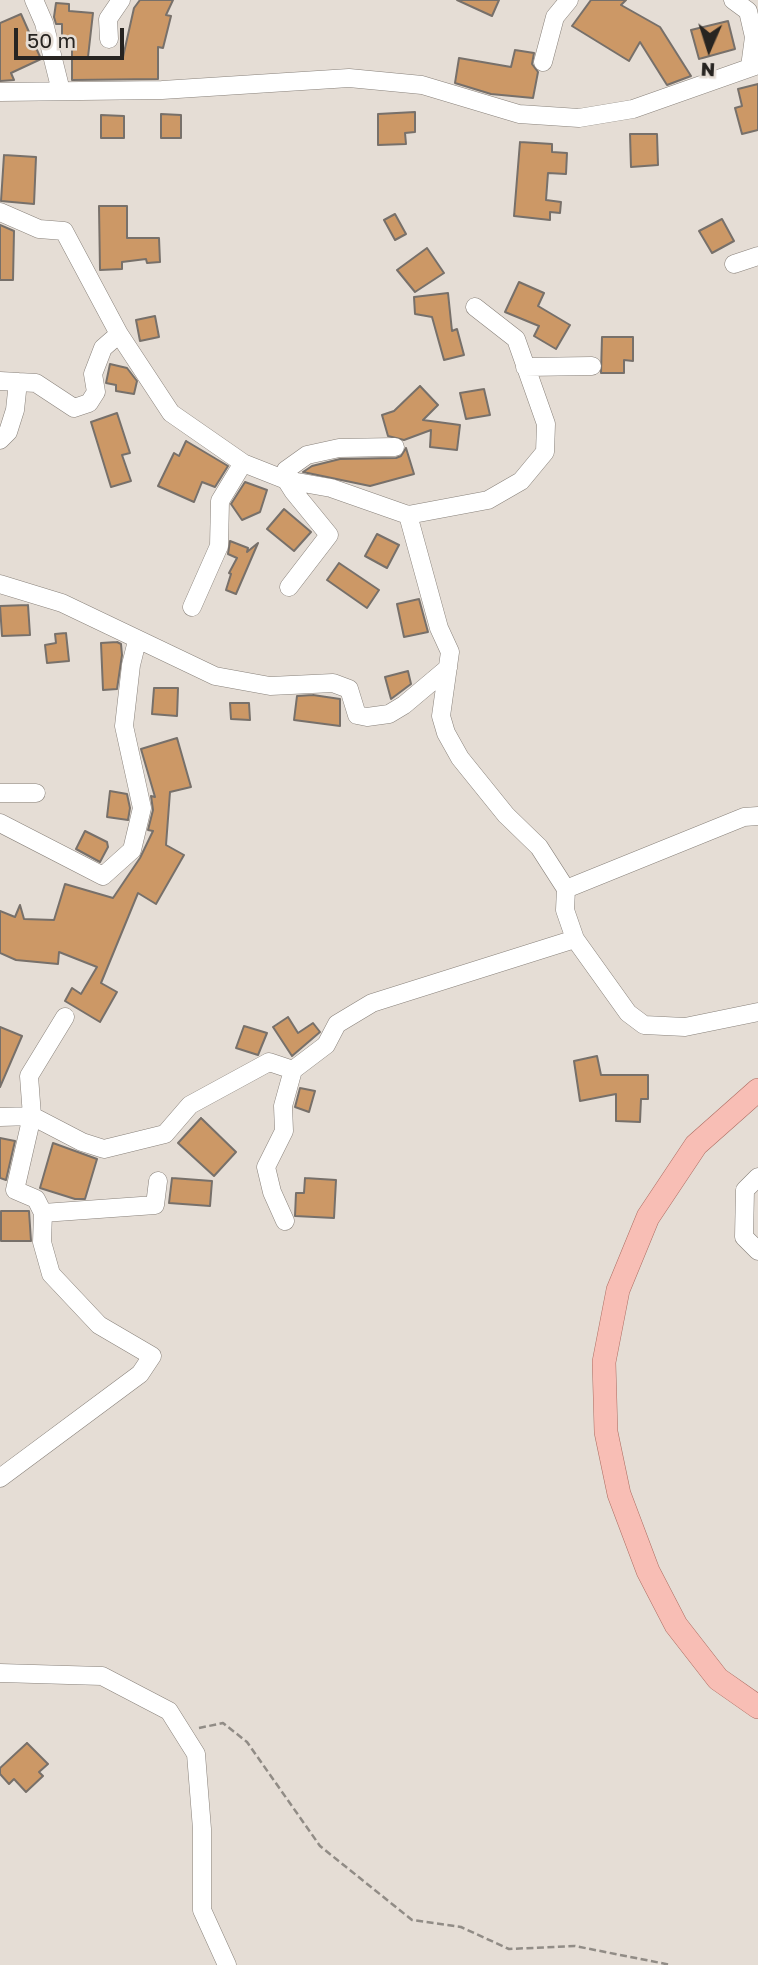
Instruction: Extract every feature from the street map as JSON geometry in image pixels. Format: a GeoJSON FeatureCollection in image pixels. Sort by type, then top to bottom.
{"type":"FeatureCollection","features":[{"type":"Feature","properties":{"kind":"main road"},"geometry":{"type":"LineString","coordinates":[[758,1090],[696,1145],[648,1217],[618,1290],[604,1362],[606,1432],[619,1494],[648,1571],[676,1625],[718,1679],[758,1707]]}},
{"type":"Feature","properties":{"kind":"street"},"geometry":{"type":"LineString","coordinates":[[109,39],[108,19],[121,0]]}},
{"type":"Feature","properties":{"kind":"street"},"geometry":{"type":"LineString","coordinates":[[543,62],[555,17],[569,0]]}},
{"type":"Feature","properties":{"kind":"street"},"geometry":{"type":"LineString","coordinates":[[0,93],[162,90],[349,78],[422,85],[519,114],[579,118],[633,109],[755,63],[754,37],[748,11],[733,0]]}},
{"type":"Feature","properties":{"kind":"street"},"geometry":{"type":"LineString","coordinates":[[36,2],[61,91]]}},
{"type":"Feature","properties":{"kind":"street"},"geometry":{"type":"LineString","coordinates":[[0,212],[40,229],[64,231],[118,334],[171,412],[243,463],[286,480],[331,488],[408,515],[488,500],[521,481],[545,453],[546,424],[516,339],[475,307]]}},
{"type":"Feature","properties":{"kind":"street"},"geometry":{"type":"LineString","coordinates":[[734,264],[758,256]]}},
{"type":"Feature","properties":{"kind":"street"},"geometry":{"type":"LineString","coordinates":[[0,440],[8,432],[15,410],[9,382],[36,383],[60,402],[74,408],[89,403],[96,392],[93,374],[103,348],[118,334]]}},
{"type":"Feature","properties":{"kind":"street"},"geometry":{"type":"LineString","coordinates":[[525,367],[592,366]]}},
{"type":"Feature","properties":{"kind":"street"},"geometry":{"type":"LineString","coordinates":[[289,587],[329,535],[286,480],[286,470],[307,454],[339,448],[395,447]]}},
{"type":"Feature","properties":{"kind":"street"},"geometry":{"type":"LineString","coordinates":[[192,607],[219,546],[220,500],[243,463]]}},
{"type":"Feature","properties":{"kind":"street"},"geometry":{"type":"LineString","coordinates":[[408,515],[439,628],[450,652],[441,716],[446,733],[460,758],[506,815],[539,847],[566,889],[565,910],[575,939],[628,1013],[643,1025],[685,1027],[758,1012]]}},
{"type":"Feature","properties":{"kind":"street"},"geometry":{"type":"LineString","coordinates":[[0,584],[62,603],[138,642],[176,656],[215,676],[270,687],[333,683],[349,689],[357,715],[367,717],[389,714],[404,705],[448,668]]}},
{"type":"Feature","properties":{"kind":"street"},"geometry":{"type":"LineString","coordinates":[[0,823],[103,876],[132,850],[142,808],[124,726],[131,665],[138,642]]}},
{"type":"Feature","properties":{"kind":"street"},"geometry":{"type":"LineString","coordinates":[[0,793],[36,793]]}},
{"type":"Feature","properties":{"kind":"street"},"geometry":{"type":"LineString","coordinates":[[566,889],[732,822],[758,816]]}},
{"type":"Feature","properties":{"kind":"street"},"geometry":{"type":"LineString","coordinates":[[285,1221],[272,1192],[266,1167],[284,1131],[283,1106],[293,1070],[326,1045],[337,1024],[372,1003],[575,939]]}},
{"type":"Feature","properties":{"kind":"street"},"geometry":{"type":"LineString","coordinates":[[0,1478],[140,1374],[152,1356],[99,1325],[51,1274],[41,1242],[43,1213],[36,1199],[15,1190],[32,1116],[29,1076],[65,1017]]}},
{"type":"Feature","properties":{"kind":"street"},"geometry":{"type":"LineString","coordinates":[[0,1117],[32,1116],[82,1142],[104,1149],[164,1135],[190,1105],[269,1062],[293,1070]]}},
{"type":"Feature","properties":{"kind":"street"},"geometry":{"type":"LineString","coordinates":[[758,1177],[745,1190],[744,1237],[758,1251]]}},
{"type":"Feature","properties":{"kind":"street"},"geometry":{"type":"LineString","coordinates":[[43,1213],[155,1205],[158,1181]]}},
{"type":"Feature","properties":{"kind":"street"},"geometry":{"type":"LineString","coordinates":[[0,1673],[102,1676],[169,1710],[197,1754],[202,1829],[202,1910],[227,1965]]}},
{"type":"Feature","properties":{"kind":"path"},"geometry":{"type":"LineString","coordinates":[[182,1731],[223,1723],[247,1742],[320,1846],[412,1920],[461,1927],[509,1949],[575,1945],[671,1965]]}},
{"type":"Feature","properties":{"kind":"building"},"geometry":{"type":"Polygon","coordinates":[[[140,0],[173,0],[166,15],[171,16],[163,48],[158,47],[158,79],[72,80],[72,49],[62,48],[62,24],[56,24],[54,17],[56,3],[69,4],[69,11],[93,13],[88,57],[123,57],[134,8],[140,0]]]}},
{"type":"Feature","properties":{"kind":"building"},"geometry":{"type":"Polygon","coordinates":[[[457,0],[499,0],[492,16],[457,0]]]}},
{"type":"Feature","properties":{"kind":"building"},"geometry":{"type":"Polygon","coordinates":[[[591,0],[626,0],[621,5],[660,27],[691,76],[667,85],[640,42],[629,61],[572,26],[591,0]]]}},
{"type":"Feature","properties":{"kind":"building"},"geometry":{"type":"Polygon","coordinates":[[[21,14],[41,59],[11,73],[14,80],[0,81],[0,23],[21,14]]]}},
{"type":"Feature","properties":{"kind":"building"},"geometry":{"type":"Polygon","coordinates":[[[728,21],[735,49],[699,59],[691,30],[728,21]]]}},
{"type":"Feature","properties":{"kind":"building"},"geometry":{"type":"Polygon","coordinates":[[[515,50],[534,53],[532,64],[538,72],[533,98],[491,94],[455,83],[459,58],[511,67],[515,50]]]}},
{"type":"Feature","properties":{"kind":"building"},"geometry":{"type":"Polygon","coordinates":[[[758,84],[758,130],[742,134],[735,108],[742,106],[738,89],[758,84]]]}},
{"type":"Feature","properties":{"kind":"building"},"geometry":{"type":"Polygon","coordinates":[[[415,112],[415,132],[405,133],[406,144],[378,145],[378,114],[415,112]]]}},
{"type":"Feature","properties":{"kind":"building"},"geometry":{"type":"Polygon","coordinates":[[[161,114],[181,115],[181,138],[161,138],[161,114]]]}},
{"type":"Feature","properties":{"kind":"building"},"geometry":{"type":"Polygon","coordinates":[[[101,115],[124,116],[124,138],[101,138],[101,115]]]}},
{"type":"Feature","properties":{"kind":"building"},"geometry":{"type":"Polygon","coordinates":[[[630,134],[657,134],[658,165],[631,167],[630,134]]]}},
{"type":"Feature","properties":{"kind":"building"},"geometry":{"type":"Polygon","coordinates":[[[520,142],[552,144],[552,152],[567,153],[566,174],[548,173],[546,200],[561,202],[560,213],[550,212],[550,220],[514,216],[520,142]]]}},
{"type":"Feature","properties":{"kind":"building"},"geometry":{"type":"Polygon","coordinates":[[[4,155],[36,157],[34,204],[1,201],[4,155]]]}},
{"type":"Feature","properties":{"kind":"building"},"geometry":{"type":"Polygon","coordinates":[[[99,206],[127,206],[127,238],[159,238],[160,262],[147,263],[146,259],[122,262],[122,269],[100,270],[99,206]]]}},
{"type":"Feature","properties":{"kind":"building"},"geometry":{"type":"Polygon","coordinates":[[[395,214],[406,234],[395,240],[384,220],[395,214]]]}},
{"type":"Feature","properties":{"kind":"building"},"geometry":{"type":"Polygon","coordinates":[[[722,219],[734,241],[712,253],[699,231],[722,219]]]}},
{"type":"Feature","properties":{"kind":"building"},"geometry":{"type":"Polygon","coordinates":[[[0,225],[14,231],[13,280],[0,280],[0,225]]]}},
{"type":"Feature","properties":{"kind":"building"},"geometry":{"type":"Polygon","coordinates":[[[427,248],[444,273],[415,292],[397,270],[427,248]]]}},
{"type":"Feature","properties":{"kind":"building"},"geometry":{"type":"Polygon","coordinates":[[[519,282],[544,293],[538,306],[570,325],[556,349],[534,336],[539,326],[505,312],[519,282]]]}},
{"type":"Feature","properties":{"kind":"building"},"geometry":{"type":"Polygon","coordinates":[[[448,293],[452,331],[457,329],[464,355],[444,360],[432,317],[415,314],[414,297],[448,293]]]}},
{"type":"Feature","properties":{"kind":"building"},"geometry":{"type":"Polygon","coordinates":[[[155,316],[159,337],[140,341],[136,320],[155,316]]]}},
{"type":"Feature","properties":{"kind":"building"},"geometry":{"type":"Polygon","coordinates":[[[602,337],[633,337],[633,361],[624,360],[624,373],[601,373],[602,337]]]}},
{"type":"Feature","properties":{"kind":"building"},"geometry":{"type":"Polygon","coordinates":[[[110,364],[127,368],[137,381],[134,394],[116,391],[116,385],[106,383],[110,364]]]}},
{"type":"Feature","properties":{"kind":"building"},"geometry":{"type":"Polygon","coordinates":[[[420,386],[438,405],[423,420],[460,425],[457,450],[430,447],[431,430],[404,440],[388,436],[382,415],[394,411],[420,386]]]}},
{"type":"Feature","properties":{"kind":"building"},"geometry":{"type":"Polygon","coordinates":[[[484,389],[490,415],[466,419],[460,393],[484,389]]]}},
{"type":"Feature","properties":{"kind":"building"},"geometry":{"type":"Polygon","coordinates":[[[117,413],[130,453],[122,455],[131,481],[111,487],[91,422],[117,413]]]}},
{"type":"Feature","properties":{"kind":"building"},"geometry":{"type":"Polygon","coordinates":[[[186,441],[228,466],[215,487],[202,482],[194,502],[158,486],[174,453],[179,456],[186,441]]]}},
{"type":"Feature","properties":{"kind":"building"},"geometry":{"type":"Polygon","coordinates":[[[406,448],[414,474],[370,486],[303,472],[312,466],[340,459],[396,458],[401,456],[406,448]]]}},
{"type":"Feature","properties":{"kind":"building"},"geometry":{"type":"Polygon","coordinates":[[[245,482],[267,490],[260,512],[242,520],[231,504],[245,482]]]}},
{"type":"Feature","properties":{"kind":"building"},"geometry":{"type":"Polygon","coordinates":[[[284,509],[311,532],[294,551],[267,529],[284,509]]]}},
{"type":"Feature","properties":{"kind":"building"},"geometry":{"type":"Polygon","coordinates":[[[377,534],[399,545],[387,568],[365,556],[377,534]]]}},
{"type":"Feature","properties":{"kind":"building"},"geometry":{"type":"Polygon","coordinates":[[[230,541],[248,548],[247,552],[258,543],[236,594],[226,590],[231,574],[229,573],[237,558],[228,554],[230,541]]]}},
{"type":"Feature","properties":{"kind":"building"},"geometry":{"type":"Polygon","coordinates":[[[339,563],[379,590],[367,608],[327,580],[339,563]]]}},
{"type":"Feature","properties":{"kind":"building"},"geometry":{"type":"Polygon","coordinates":[[[419,599],[428,632],[404,637],[397,604],[419,599]]]}},
{"type":"Feature","properties":{"kind":"building"},"geometry":{"type":"Polygon","coordinates":[[[28,605],[30,635],[2,636],[0,606],[28,605]]]}},
{"type":"Feature","properties":{"kind":"building"},"geometry":{"type":"Polygon","coordinates":[[[66,633],[69,661],[47,663],[45,645],[56,643],[55,634],[66,633]]]}},
{"type":"Feature","properties":{"kind":"building"},"geometry":{"type":"Polygon","coordinates":[[[101,643],[121,644],[122,655],[117,689],[103,690],[101,643]]]}},
{"type":"Feature","properties":{"kind":"building"},"geometry":{"type":"Polygon","coordinates":[[[408,671],[411,684],[391,699],[385,677],[408,671]]]}},
{"type":"Feature","properties":{"kind":"building"},"geometry":{"type":"Polygon","coordinates":[[[154,688],[178,688],[177,716],[152,714],[154,688]]]}},
{"type":"Feature","properties":{"kind":"building"},"geometry":{"type":"Polygon","coordinates":[[[313,695],[340,699],[340,726],[294,720],[297,696],[313,695]]]}},
{"type":"Feature","properties":{"kind":"building"},"geometry":{"type":"Polygon","coordinates":[[[230,703],[249,703],[250,720],[231,719],[230,703]]]}},
{"type":"Feature","properties":{"kind":"building"},"geometry":{"type":"Polygon","coordinates":[[[177,738],[191,787],[170,792],[166,845],[184,855],[156,904],[138,893],[101,983],[117,992],[100,1022],[65,1001],[72,988],[81,994],[97,967],[59,952],[58,964],[16,960],[0,953],[0,911],[15,917],[20,905],[24,919],[54,920],[65,884],[113,898],[140,858],[153,831],[148,830],[153,810],[151,796],[155,797],[141,749],[177,738]]]}},
{"type":"Feature","properties":{"kind":"building"},"geometry":{"type":"Polygon","coordinates":[[[110,791],[127,794],[130,808],[128,820],[107,817],[110,791]]]}},
{"type":"Feature","properties":{"kind":"building"},"geometry":{"type":"Polygon","coordinates":[[[85,831],[107,842],[108,847],[100,862],[76,849],[85,831]]]}},
{"type":"Feature","properties":{"kind":"building"},"geometry":{"type":"Polygon","coordinates":[[[288,1017],[298,1033],[313,1023],[320,1032],[292,1056],[273,1027],[288,1017]]]}},
{"type":"Feature","properties":{"kind":"building"},"geometry":{"type":"Polygon","coordinates":[[[244,1026],[267,1033],[258,1055],[236,1048],[244,1026]]]}},
{"type":"Feature","properties":{"kind":"building"},"geometry":{"type":"Polygon","coordinates":[[[0,1027],[22,1036],[0,1087],[0,1027]]]}},
{"type":"Feature","properties":{"kind":"building"},"geometry":{"type":"Polygon","coordinates":[[[597,1056],[601,1075],[648,1075],[648,1099],[641,1099],[640,1122],[616,1121],[616,1094],[580,1101],[574,1061],[597,1056]]]}},
{"type":"Feature","properties":{"kind":"building"},"geometry":{"type":"Polygon","coordinates":[[[300,1088],[315,1091],[309,1112],[295,1107],[300,1088]]]}},
{"type":"Feature","properties":{"kind":"building"},"geometry":{"type":"Polygon","coordinates":[[[201,1118],[236,1152],[214,1176],[178,1143],[201,1118]]]}},
{"type":"Feature","properties":{"kind":"building"},"geometry":{"type":"Polygon","coordinates":[[[0,1138],[15,1141],[6,1180],[0,1178],[0,1138]]]}},
{"type":"Feature","properties":{"kind":"building"},"geometry":{"type":"Polygon","coordinates":[[[53,1143],[97,1159],[85,1199],[75,1199],[40,1188],[53,1143]]]}},
{"type":"Feature","properties":{"kind":"building"},"geometry":{"type":"Polygon","coordinates":[[[172,1178],[212,1181],[210,1206],[169,1203],[172,1178]]]}},
{"type":"Feature","properties":{"kind":"building"},"geometry":{"type":"Polygon","coordinates":[[[305,1178],[336,1180],[334,1218],[295,1216],[296,1193],[304,1193],[305,1178]]]}},
{"type":"Feature","properties":{"kind":"building"},"geometry":{"type":"Polygon","coordinates":[[[1,1211],[29,1211],[31,1241],[1,1241],[1,1211]]]}},
{"type":"Feature","properties":{"kind":"building"},"geometry":{"type":"Polygon","coordinates":[[[27,1743],[48,1764],[39,1772],[43,1776],[26,1792],[14,1779],[9,1784],[0,1774],[0,1768],[27,1743]]]}}]}
